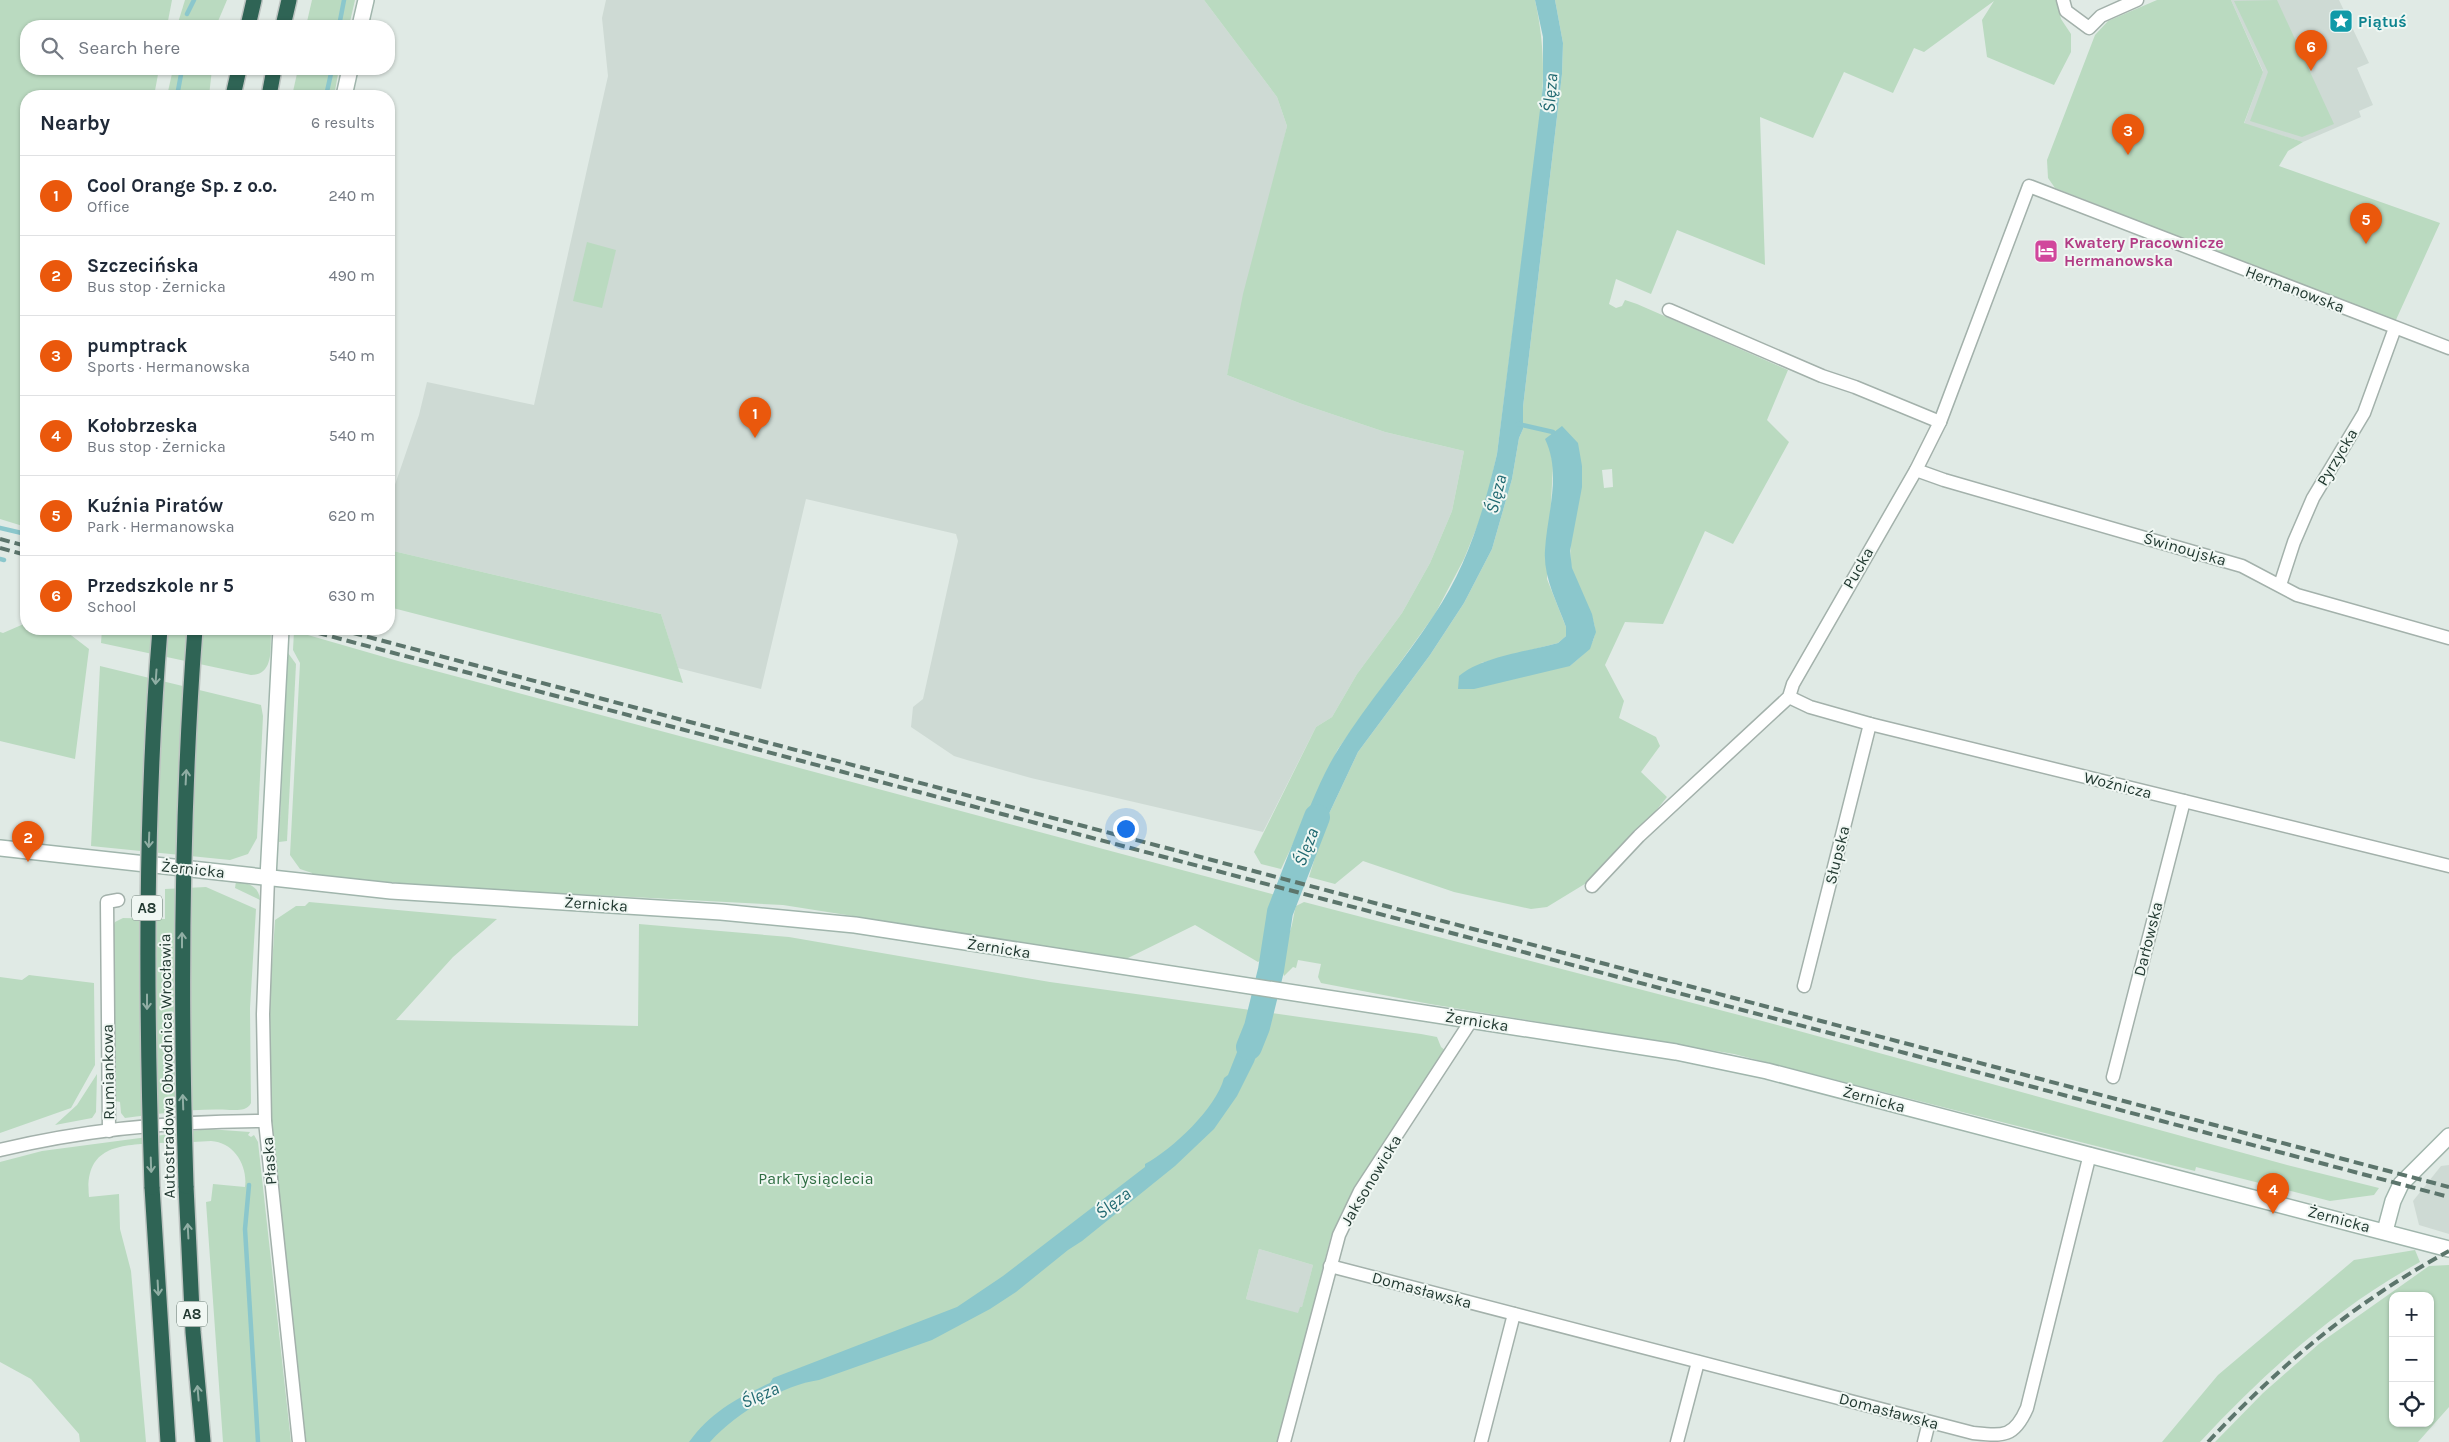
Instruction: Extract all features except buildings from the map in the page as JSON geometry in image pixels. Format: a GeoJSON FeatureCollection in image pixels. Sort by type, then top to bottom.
{"type":"FeatureCollection","features":[{"type":"Feature","properties":{"kind":"highway"},"geometry":{"type":"LineString","coordinates":[[249,20],[254,0]]}},
{"type":"Feature","properties":{"kind":"highway"},"geometry":{"type":"LineString","coordinates":[[284,20],[288,0]]}},
{"type":"Feature","properties":{"kind":"highway"},"geometry":{"type":"LineString","coordinates":[[234,90],[238,75]]}},
{"type":"Feature","properties":{"kind":"highway"},"geometry":{"type":"LineString","coordinates":[[270,90],[273,75]]}},
{"type":"Feature","properties":{"kind":"highway","name":"Autostradowa Obwodnica Wrocławia"},"geometry":{"type":"LineString","coordinates":[[160,635],[151,781],[146,950],[152,1187],[168,1442]]}},
{"type":"Feature","properties":{"kind":"highway","name":"Autostradowa Obwodnica Wrocławia"},"geometry":{"type":"LineString","coordinates":[[195,635],[182,883],[182,1040],[193,1332],[203,1442]]}},
{"type":"Feature","properties":{"kind":"street"},"geometry":{"type":"LineString","coordinates":[[361,20],[366,0]]}},
{"type":"Feature","properties":{"kind":"street"},"geometry":{"type":"LineString","coordinates":[[2063,0],[2066,11],[2089,28],[2101,16],[2137,0]]}},
{"type":"Feature","properties":{"kind":"street"},"geometry":{"type":"LineString","coordinates":[[345,90],[349,75]]}},
{"type":"Feature","properties":{"kind":"street","name":"Hermanowska"},"geometry":{"type":"LineString","coordinates":[[2029,186],[2449,348]]}},
{"type":"Feature","properties":{"kind":"street","name":"Pucka"},"geometry":{"type":"LineString","coordinates":[[1592,886],[1639,836],[1789,698],[1793,684],[1916,470],[1940,422],[2029,186]]}},
{"type":"Feature","properties":{"kind":"street"},"geometry":{"type":"LineString","coordinates":[[1669,310],[1822,376],[1940,422]]}},
{"type":"Feature","properties":{"kind":"street","name":"Pyrzycka"},"geometry":{"type":"LineString","coordinates":[[2280,585],[2294,542],[2313,498],[2364,413],[2395,328]]}},
{"type":"Feature","properties":{"kind":"street","name":"Świnoujska"},"geometry":{"type":"LineString","coordinates":[[1916,470],[1944,480],[2242,566],[2297,595],[2449,638]]}},
{"type":"Feature","properties":{"kind":"street"},"geometry":{"type":"LineString","coordinates":[[268,878],[281,635]]}},
{"type":"Feature","properties":{"kind":"street","name":"Woźnicza"},"geometry":{"type":"LineString","coordinates":[[1789,698],[1810,707],[1870,724],[2449,866]]}},
{"type":"Feature","properties":{"kind":"street","name":"Słupska"},"geometry":{"type":"LineString","coordinates":[[1804,986],[1870,724]]}},
{"type":"Feature","properties":{"kind":"street","name":"Darłowska"},"geometry":{"type":"LineString","coordinates":[[2113,1077],[2184,802]]}},
{"type":"Feature","properties":{"kind":"street","name":"Żernicka"},"geometry":{"type":"LineString","coordinates":[[0,848],[128,863],[207,869],[268,878],[391,891],[785,917],[854,925],[1729,1062],[2090,1154],[2449,1249]]}},
{"type":"Feature","properties":{"kind":"street","name":"Płaska"},"geometry":{"type":"LineString","coordinates":[[268,878],[263,1024],[265,1121],[298,1442]]}},
{"type":"Feature","properties":{"kind":"street","name":"Rumiankowa"},"geometry":{"type":"LineString","coordinates":[[0,1150],[67,1136],[109,1131],[113,901]]}},
{"type":"Feature","properties":{"kind":"street","name":"Jaksonowicka"},"geometry":{"type":"LineString","coordinates":[[1284,1442],[1338,1235],[1360,1191],[1471,1021]]}},
{"type":"Feature","properties":{"kind":"street"},"geometry":{"type":"LineString","coordinates":[[109,1131],[167,1123],[265,1121]]}},
{"type":"Feature","properties":{"kind":"street"},"geometry":{"type":"LineString","coordinates":[[2385,1231],[2393,1201],[2401,1184],[2449,1136]]}},
{"type":"Feature","properties":{"kind":"street","name":"Domasławska"},"geometry":{"type":"LineString","coordinates":[[1330,1266],[1929,1422],[1973,1433],[1996,1435],[2011,1432],[2020,1422],[2027,1408],[2090,1154]]}},
{"type":"Feature","properties":{"kind":"street"},"geometry":{"type":"LineString","coordinates":[[1481,1442],[1514,1314]]}},
{"type":"Feature","properties":{"kind":"street"},"geometry":{"type":"LineString","coordinates":[[1677,1442],[1698,1362]]}},
{"type":"Feature","properties":{"kind":"street"},"geometry":{"type":"LineString","coordinates":[[1924,1442],[1929,1422]]}},
{"type":"Feature","properties":{"kind":"shaded area"},"geometry":{"type":"Polygon","coordinates":[[[606,0],[1204,0],[1277,97],[1287,126],[1227,375],[1302,404],[1385,432],[1464,451],[1452,511],[1430,563],[1402,613],[1357,674],[1332,717],[1316,727],[1263,832],[1031,778],[967,760],[954,756],[911,727],[913,707],[923,699],[958,541],[956,534],[806,499],[761,689],[678,668],[661,614],[395,551],[395,485],[419,415],[427,382],[534,405],[608,76],[602,18],[606,0]]]}},
{"type":"Feature","properties":{"kind":"shaded area"},"geometry":{"type":"Polygon","coordinates":[[[2231,0],[2339,0],[2369,63],[2357,68],[2373,105],[2359,111],[2361,117],[2303,142],[2244,124],[2263,71],[2231,0]]]}},
{"type":"Feature","properties":{"kind":"shaded area"},"geometry":{"type":"Polygon","coordinates":[[[2449,1165],[2449,1234],[2419,1225],[2413,1201],[2441,1166],[2449,1165]]]}},
{"type":"Feature","properties":{"kind":"shaded area"},"geometry":{"type":"Polygon","coordinates":[[[1259,1249],[1313,1265],[1302,1308],[1298,1314],[1246,1299],[1259,1249]]]}},
{"type":"Feature","properties":{"kind":"green space"},"geometry":{"type":"Polygon","coordinates":[[[0,0],[172,0],[168,20],[20,20],[20,75],[158,75],[155,90],[20,90],[20,525],[0,519],[0,0]]]}},
{"type":"Feature","properties":{"kind":"green space"},"geometry":{"type":"Polygon","coordinates":[[[185,0],[227,0],[219,20],[179,20],[185,0]]]}},
{"type":"Feature","properties":{"kind":"green space"},"geometry":{"type":"Polygon","coordinates":[[[312,0],[355,0],[350,20],[307,20],[312,0]]]}},
{"type":"Feature","properties":{"kind":"green space"},"geometry":{"type":"Polygon","coordinates":[[[1204,0],[1535,0],[1542,44],[1543,88],[1540,118],[1497,454],[1485,507],[1464,559],[1435,614],[1338,749],[1281,869],[1261,864],[1254,852],[1316,727],[1332,717],[1357,674],[1402,613],[1430,563],[1452,511],[1464,451],[1385,432],[1302,404],[1227,375],[1243,294],[1287,126],[1277,97],[1204,0]]]}},
{"type":"Feature","properties":{"kind":"green space"},"geometry":{"type":"Polygon","coordinates":[[[1555,0],[2057,0],[2061,19],[2071,34],[2071,52],[2054,85],[1987,57],[1982,20],[1994,1],[1924,52],[1914,48],[1893,93],[1844,72],[1813,138],[1760,117],[1765,265],[1677,230],[1651,294],[1616,279],[1609,304],[1616,308],[1622,306],[1625,300],[1637,304],[1788,370],[1767,420],[1789,442],[1733,544],[1705,531],[1663,624],[1625,622],[1605,665],[1624,701],[1619,718],[1656,737],[1660,746],[1641,772],[1667,797],[1646,823],[1588,882],[1547,907],[1531,909],[1454,892],[1363,861],[1335,884],[1309,877],[1327,818],[1358,752],[1430,655],[1464,603],[1492,549],[1512,479],[1519,438],[1523,429],[1523,407],[1562,74],[1563,43],[1555,0]],[[1546,439],[1550,448],[1553,465],[1547,579],[1566,627],[1566,636],[1558,643],[1481,663],[1570,666],[1585,652],[1594,639],[1595,627],[1593,619],[1576,581],[1571,565],[1570,553],[1582,466],[1546,439]],[[1612,469],[1602,470],[1604,488],[1613,487],[1612,469]]]}},
{"type":"Feature","properties":{"kind":"green space"},"geometry":{"type":"Polygon","coordinates":[[[2157,0],[2231,0],[2263,72],[2244,123],[2303,142],[2288,151],[2279,166],[2440,223],[2395,322],[2055,188],[2048,178],[2047,160],[2095,35],[2108,21],[2157,0]]]}},
{"type":"Feature","properties":{"kind":"green space"},"geometry":{"type":"Polygon","coordinates":[[[2277,0],[2334,124],[2302,137],[2250,121],[2268,72],[2234,1],[2277,0]]]}},
{"type":"Feature","properties":{"kind":"green space"},"geometry":{"type":"Polygon","coordinates":[[[172,75],[211,75],[210,90],[168,90],[172,75]]]}},
{"type":"Feature","properties":{"kind":"green space"},"geometry":{"type":"Polygon","coordinates":[[[297,75],[338,75],[335,90],[293,90],[297,75]]]}},
{"type":"Feature","properties":{"kind":"green space"},"geometry":{"type":"Polygon","coordinates":[[[587,242],[616,250],[602,308],[573,301],[587,242]]]}},
{"type":"Feature","properties":{"kind":"green space"},"geometry":{"type":"Polygon","coordinates":[[[395,551],[661,614],[683,683],[395,609],[395,551]]]}},
{"type":"Feature","properties":{"kind":"green space"},"geometry":{"type":"Polygon","coordinates":[[[20,626],[20,635],[71,635],[89,649],[75,759],[0,741],[0,632],[3,633],[20,626]]]}},
{"type":"Feature","properties":{"kind":"green space"},"geometry":{"type":"Polygon","coordinates":[[[102,635],[271,635],[271,651],[268,665],[264,670],[259,674],[251,675],[101,643],[102,635]]]}},
{"type":"Feature","properties":{"kind":"green space"},"geometry":{"type":"Polygon","coordinates":[[[294,635],[308,635],[398,661],[1276,895],[1261,960],[1258,962],[1195,925],[1126,959],[783,905],[461,888],[312,876],[312,873],[300,869],[290,855],[300,663],[293,650],[294,635]]]}},
{"type":"Feature","properties":{"kind":"green space"},"geometry":{"type":"Polygon","coordinates":[[[288,653],[296,664],[287,841],[279,842],[288,653]]]}},
{"type":"Feature","properties":{"kind":"green space"},"geometry":{"type":"Polygon","coordinates":[[[100,666],[261,705],[263,716],[257,838],[248,854],[230,860],[91,846],[100,666]]]}},
{"type":"Feature","properties":{"kind":"green space"},"geometry":{"type":"Polygon","coordinates":[[[236,881],[249,884],[255,888],[258,891],[260,900],[235,888],[236,881]]]}},
{"type":"Feature","properties":{"kind":"green space"},"geometry":{"type":"Polygon","coordinates":[[[206,887],[256,909],[250,1008],[251,1103],[245,1109],[239,1110],[191,1111],[125,1118],[121,1113],[120,1102],[115,1101],[113,926],[115,922],[123,918],[165,919],[165,889],[206,887]]]}},
{"type":"Feature","properties":{"kind":"green space","name":"Park Tysiąclecia"},"geometry":{"type":"Polygon","coordinates":[[[309,902],[497,919],[453,957],[396,1020],[638,1026],[639,924],[789,937],[1050,982],[1421,1034],[1437,1037],[1441,1047],[1446,1051],[1342,1212],[1331,1236],[1278,1442],[306,1442],[271,1122],[268,1026],[275,920],[296,906],[305,906],[309,902]],[[1259,1249],[1246,1299],[1298,1313],[1300,1307],[1302,1307],[1313,1265],[1259,1249]]]}},
{"type":"Feature","properties":{"kind":"green space"},"geometry":{"type":"Polygon","coordinates":[[[1304,902],[1766,1022],[2291,1166],[2379,1188],[2374,1195],[2330,1201],[2196,1167],[2195,1171],[1734,1054],[1430,1004],[1321,983],[1318,977],[1321,964],[1298,960],[1296,968],[1293,967],[1284,976],[1282,965],[1283,949],[1296,906],[1304,902]]]}},
{"type":"Feature","properties":{"kind":"green space"},"geometry":{"type":"Polygon","coordinates":[[[29,975],[94,983],[95,1065],[71,1108],[0,1133],[0,977],[22,980],[29,975]]]}},
{"type":"Feature","properties":{"kind":"green space"},"geometry":{"type":"Polygon","coordinates":[[[97,1074],[96,1112],[92,1118],[55,1125],[77,1105],[97,1074]]]}},
{"type":"Feature","properties":{"kind":"green space"},"geometry":{"type":"Polygon","coordinates":[[[208,1129],[250,1132],[248,1135],[251,1137],[254,1135],[258,1142],[291,1442],[223,1442],[206,1202],[211,1201],[213,1184],[245,1187],[245,1179],[242,1163],[233,1150],[219,1142],[211,1141],[130,1145],[107,1152],[98,1158],[92,1167],[89,1180],[89,1197],[119,1194],[120,1229],[131,1271],[146,1442],[80,1442],[79,1434],[31,1379],[0,1362],[0,1162],[42,1151],[208,1129]]]}},
{"type":"Feature","properties":{"kind":"green space"},"geometry":{"type":"Polygon","coordinates":[[[2415,1250],[2420,1262],[2360,1299],[2303,1343],[2250,1391],[2200,1442],[2162,1442],[2218,1375],[2354,1260],[2415,1250]]]}},
{"type":"Feature","properties":{"kind":"green space"},"geometry":{"type":"Polygon","coordinates":[[[2449,1265],[2449,1407],[2434,1424],[2434,1292],[2392,1292],[2429,1266],[2449,1265]]]}},
{"type":"Feature","properties":{"kind":"green space"},"geometry":{"type":"Polygon","coordinates":[[[2389,1294],[2389,1427],[2431,1427],[2418,1442],[2215,1442],[2263,1393],[2320,1343],[2389,1294]]]}},
{"type":"Feature","properties":{"kind":"water"},"geometry":{"type":"Polygon","coordinates":[[[1535,0],[1555,0],[1563,43],[1562,74],[1523,407],[1523,429],[1519,438],[1512,479],[1492,549],[1464,603],[1430,655],[1358,752],[1327,818],[1316,853],[1294,845],[1320,783],[1332,759],[1350,731],[1446,597],[1473,538],[1492,475],[1497,454],[1543,86],[1543,37],[1535,0]]]}},
{"type":"Feature","properties":{"kind":"water"},"geometry":{"type":"Polygon","coordinates":[[[1562,426],[1578,443],[1582,466],[1582,487],[1570,551],[1572,568],[1592,614],[1596,632],[1590,649],[1570,666],[1474,689],[1458,689],[1459,676],[1468,669],[1492,659],[1558,643],[1566,636],[1566,627],[1548,580],[1545,560],[1553,480],[1550,452],[1545,439],[1562,426]]]}},
{"type":"Feature","properties":{"kind":"water"},"geometry":{"type":"Polygon","coordinates":[[[1254,1011],[1271,1014],[1254,1062],[1237,1096],[1214,1129],[1175,1166],[1016,1292],[990,1309],[932,1340],[775,1394],[732,1421],[710,1442],[689,1442],[706,1422],[725,1407],[770,1383],[773,1378],[957,1307],[1003,1276],[1145,1167],[1145,1164],[1168,1148],[1192,1127],[1212,1102],[1224,1078],[1228,1075],[1249,1022],[1247,1017],[1254,1011]]]}},
{"type":"Feature","properties":{"kind":"waterway"},"geometry":{"type":"LineString","coordinates":[[187,14],[194,0]]}},
{"type":"Feature","properties":{"kind":"waterway"},"geometry":{"type":"LineString","coordinates":[[340,20],[344,0]]}},
{"type":"Feature","properties":{"kind":"waterway"},"geometry":{"type":"LineString","coordinates":[[178,90],[181,75]]}},
{"type":"Feature","properties":{"kind":"waterway"},"geometry":{"type":"LineString","coordinates":[[327,90],[331,75]]}},
{"type":"Feature","properties":{"kind":"waterway"},"geometry":{"type":"LineString","coordinates":[[1518,424],[1553,432]]}},
{"type":"Feature","properties":{"kind":"waterway"},"geometry":{"type":"LineString","coordinates":[[0,528],[20,533]]}},
{"type":"Feature","properties":{"kind":"waterway"},"geometry":{"type":"LineString","coordinates":[[0,559],[4,560]]}},
{"type":"Feature","properties":{"kind":"waterway","name":"Ślęza"},"geometry":{"type":"LineString","coordinates":[[1249,1047],[1257,1027],[1271,970],[1280,912],[1317,817]]}},
{"type":"Feature","properties":{"kind":"waterway"},"geometry":{"type":"LineString","coordinates":[[249,1185],[245,1229],[258,1442]]}},
{"type":"Feature","properties":{"kind":"railway"},"geometry":{"type":"LineString","coordinates":[[0,539],[20,544]]}},
{"type":"Feature","properties":{"kind":"railway"},"geometry":{"type":"LineString","coordinates":[[0,548],[20,553]]}},
{"type":"Feature","properties":{"kind":"railway"},"geometry":{"type":"LineString","coordinates":[[326,635],[2449,1197]]}},
{"type":"Feature","properties":{"kind":"railway"},"geometry":{"type":"LineString","coordinates":[[361,635],[2449,1187]]}},
{"type":"Feature","properties":{"kind":"railway"},"geometry":{"type":"LineString","coordinates":[[2208,1442],[2263,1387],[2321,1336],[2382,1291],[2449,1251]]}},
{"type":"Feature","properties":{"kind":"place","name":"Piątuś"},"geometry":{"type":"Point","coordinates":[2341,21]}},
{"type":"Feature","properties":{"kind":"place","name":"Przedszkole nr 5"},"geometry":{"type":"Point","coordinates":[2311,71]}},
{"type":"Feature","properties":{"kind":"place","name":"pumptrack"},"geometry":{"type":"Point","coordinates":[2128,155]}},
{"type":"Feature","properties":{"kind":"place","name":"Kuźnia Piratów"},"geometry":{"type":"Point","coordinates":[2366,244]}},
{"type":"Feature","properties":{"kind":"place","name":"Kwatery Pracownicze Hermanowska"},"geometry":{"type":"Point","coordinates":[2046,251]}},
{"type":"Feature","properties":{"kind":"place","name":"Cool Orange Sp. z o.o."},"geometry":{"type":"Point","coordinates":[755,438]}},
{"type":"Feature","properties":{"kind":"place","name":"Szczecińska"},"geometry":{"type":"Point","coordinates":[28,862]}},
{"type":"Feature","properties":{"kind":"place","name":"Kołobrzeska"},"geometry":{"type":"Point","coordinates":[2273,1214]}}]}
